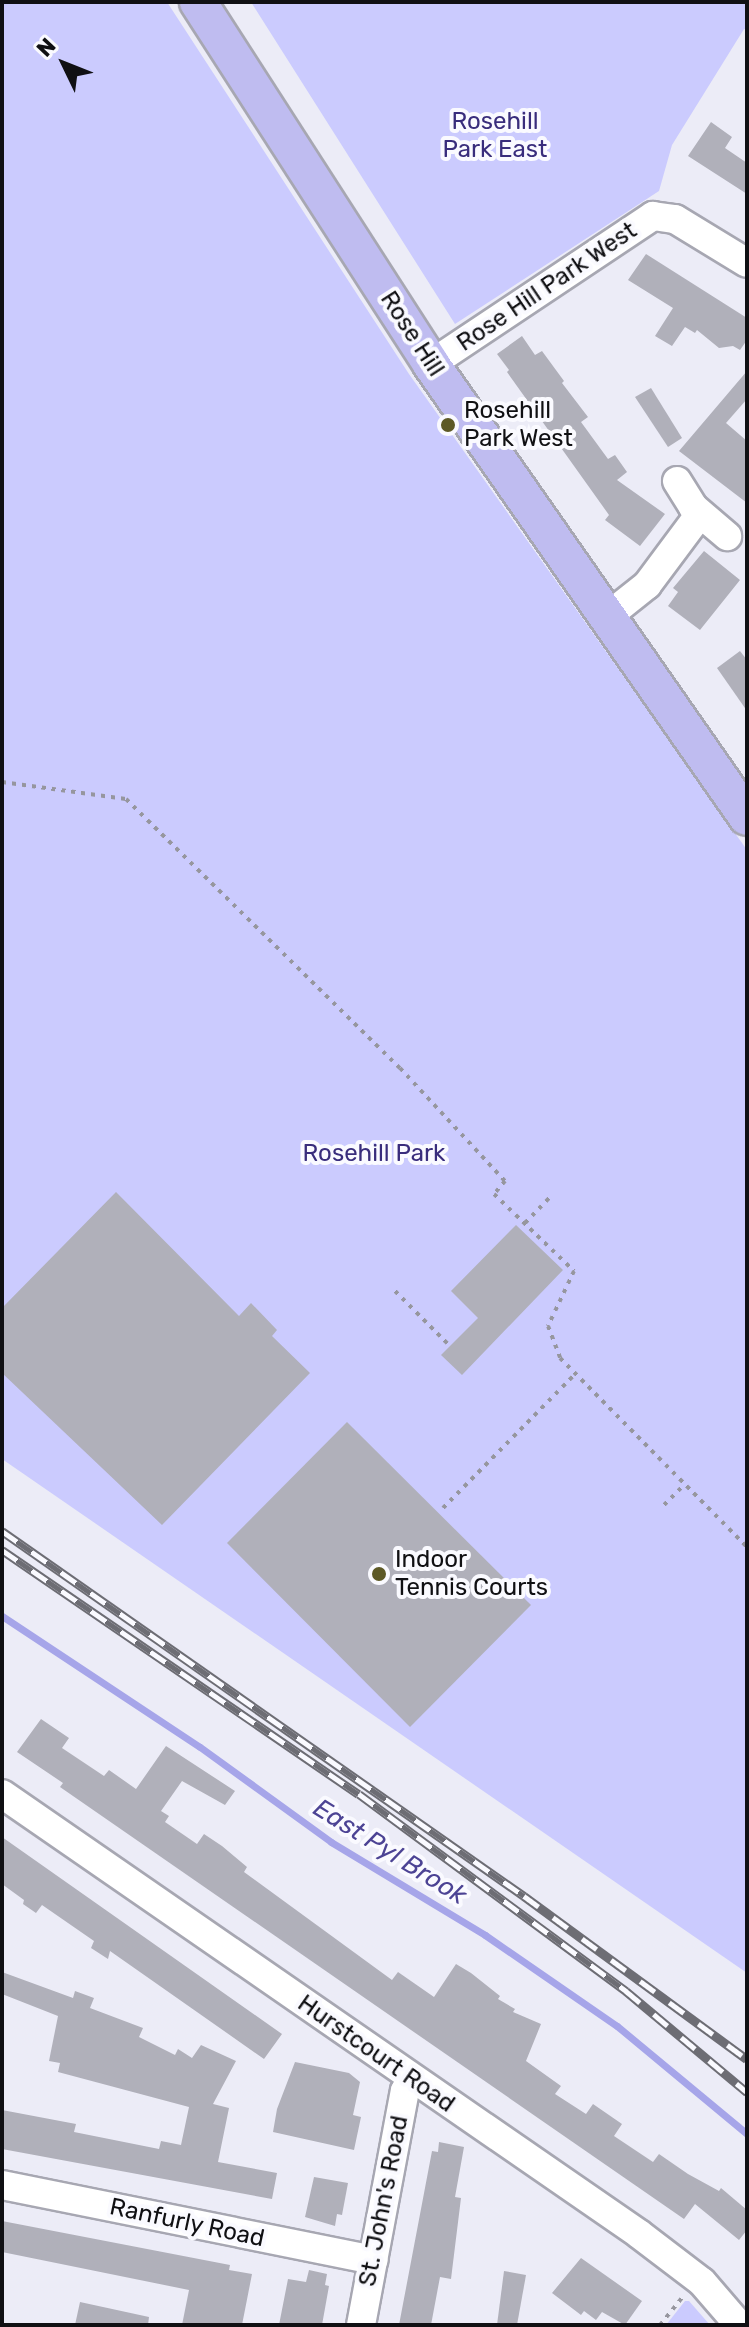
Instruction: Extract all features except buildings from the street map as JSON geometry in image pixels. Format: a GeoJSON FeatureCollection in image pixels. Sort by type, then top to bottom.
{"type":"FeatureCollection","features":[{"type":"Feature","properties":{"kind":"main road","name":"Rose Hill"},"geometry":{"type":"LineString","coordinates":[[198,2],[431,364],[747,817]]}},
{"type":"Feature","properties":{"kind":"street","name":"Rose Hill Park West"},"geometry":{"type":"LineString","coordinates":[[431,364],[653,216],[675,219],[747,263]]}},
{"type":"Feature","properties":{"kind":"street"},"geometry":{"type":"LineString","coordinates":[[677,481],[700,514],[727,536]]}},
{"type":"Feature","properties":{"kind":"street"},"geometry":{"type":"LineString","coordinates":[[608,616],[647,585],[700,514]]}},
{"type":"Feature","properties":{"kind":"street","name":"Hurstcourt Road"},"geometry":{"type":"LineString","coordinates":[[2,1794],[693,2275],[739,2325]]}},
{"type":"Feature","properties":{"kind":"street","name":"St. John's Road"},"geometry":{"type":"LineString","coordinates":[[361,2325],[405,2091],[412,2079]]}},
{"type":"Feature","properties":{"kind":"street","name":"Ranfurly Road"},"geometry":{"type":"LineString","coordinates":[[2,2185],[373,2260]]}},
{"type":"Feature","properties":{"kind":"path"},"geometry":{"type":"LineString","coordinates":[[2,782],[115,796],[138,808],[389,1057],[505,1181],[494,1194],[574,1271],[548,1326],[560,1358],[747,1547]]}},
{"type":"Feature","properties":{"kind":"path"},"geometry":{"type":"LineString","coordinates":[[525,1224],[551,1196]]}},
{"type":"Feature","properties":{"kind":"path"},"geometry":{"type":"LineString","coordinates":[[395,1291],[447,1343]]}},
{"type":"Feature","properties":{"kind":"path"},"geometry":{"type":"LineString","coordinates":[[443,1508],[575,1374]]}},
{"type":"Feature","properties":{"kind":"path"},"geometry":{"type":"LineString","coordinates":[[664,1505],[684,1485]]}},
{"type":"Feature","properties":{"kind":"path"},"geometry":{"type":"LineString","coordinates":[[660,2325],[682,2297],[693,2275]]}},
{"type":"Feature","properties":{"kind":"green space","name":"Rosehill Park"},"geometry":{"type":"Polygon","coordinates":[[[2,2],[167,2],[409,374],[747,850],[747,1973],[2,1459],[2,2]]]}},
{"type":"Feature","properties":{"kind":"green space","name":"Rosehill Park East"},"geometry":{"type":"Polygon","coordinates":[[[251,2],[747,2],[747,30],[744,29],[672,145],[659,191],[455,324],[251,2]]]}},
{"type":"Feature","properties":{"kind":"green space"},"geometry":{"type":"Polygon","coordinates":[[[685,2301],[689,2301],[710,2325],[666,2325],[685,2301]]]}},
{"type":"Feature","properties":{"kind":"waterway","name":"East Pyl Brook"},"geometry":{"type":"LineString","coordinates":[[2,1616],[200,1747],[331,1842],[485,1935],[617,2026],[747,2134]]}},
{"type":"Feature","properties":{"kind":"railway"},"geometry":{"type":"LineString","coordinates":[[2,1531],[524,1896],[747,2059]]}},
{"type":"Feature","properties":{"kind":"railway"},"geometry":{"type":"LineString","coordinates":[[2,1550],[359,1794],[626,1991],[747,2092]]}},
{"type":"Feature","properties":{"kind":"place","name":"Rosehill Park West"},"geometry":{"type":"Point","coordinates":[448,425]}},
{"type":"Feature","properties":{"kind":"place","name":"Indoor Tennis Courts"},"geometry":{"type":"Point","coordinates":[379,1574]}}]}
